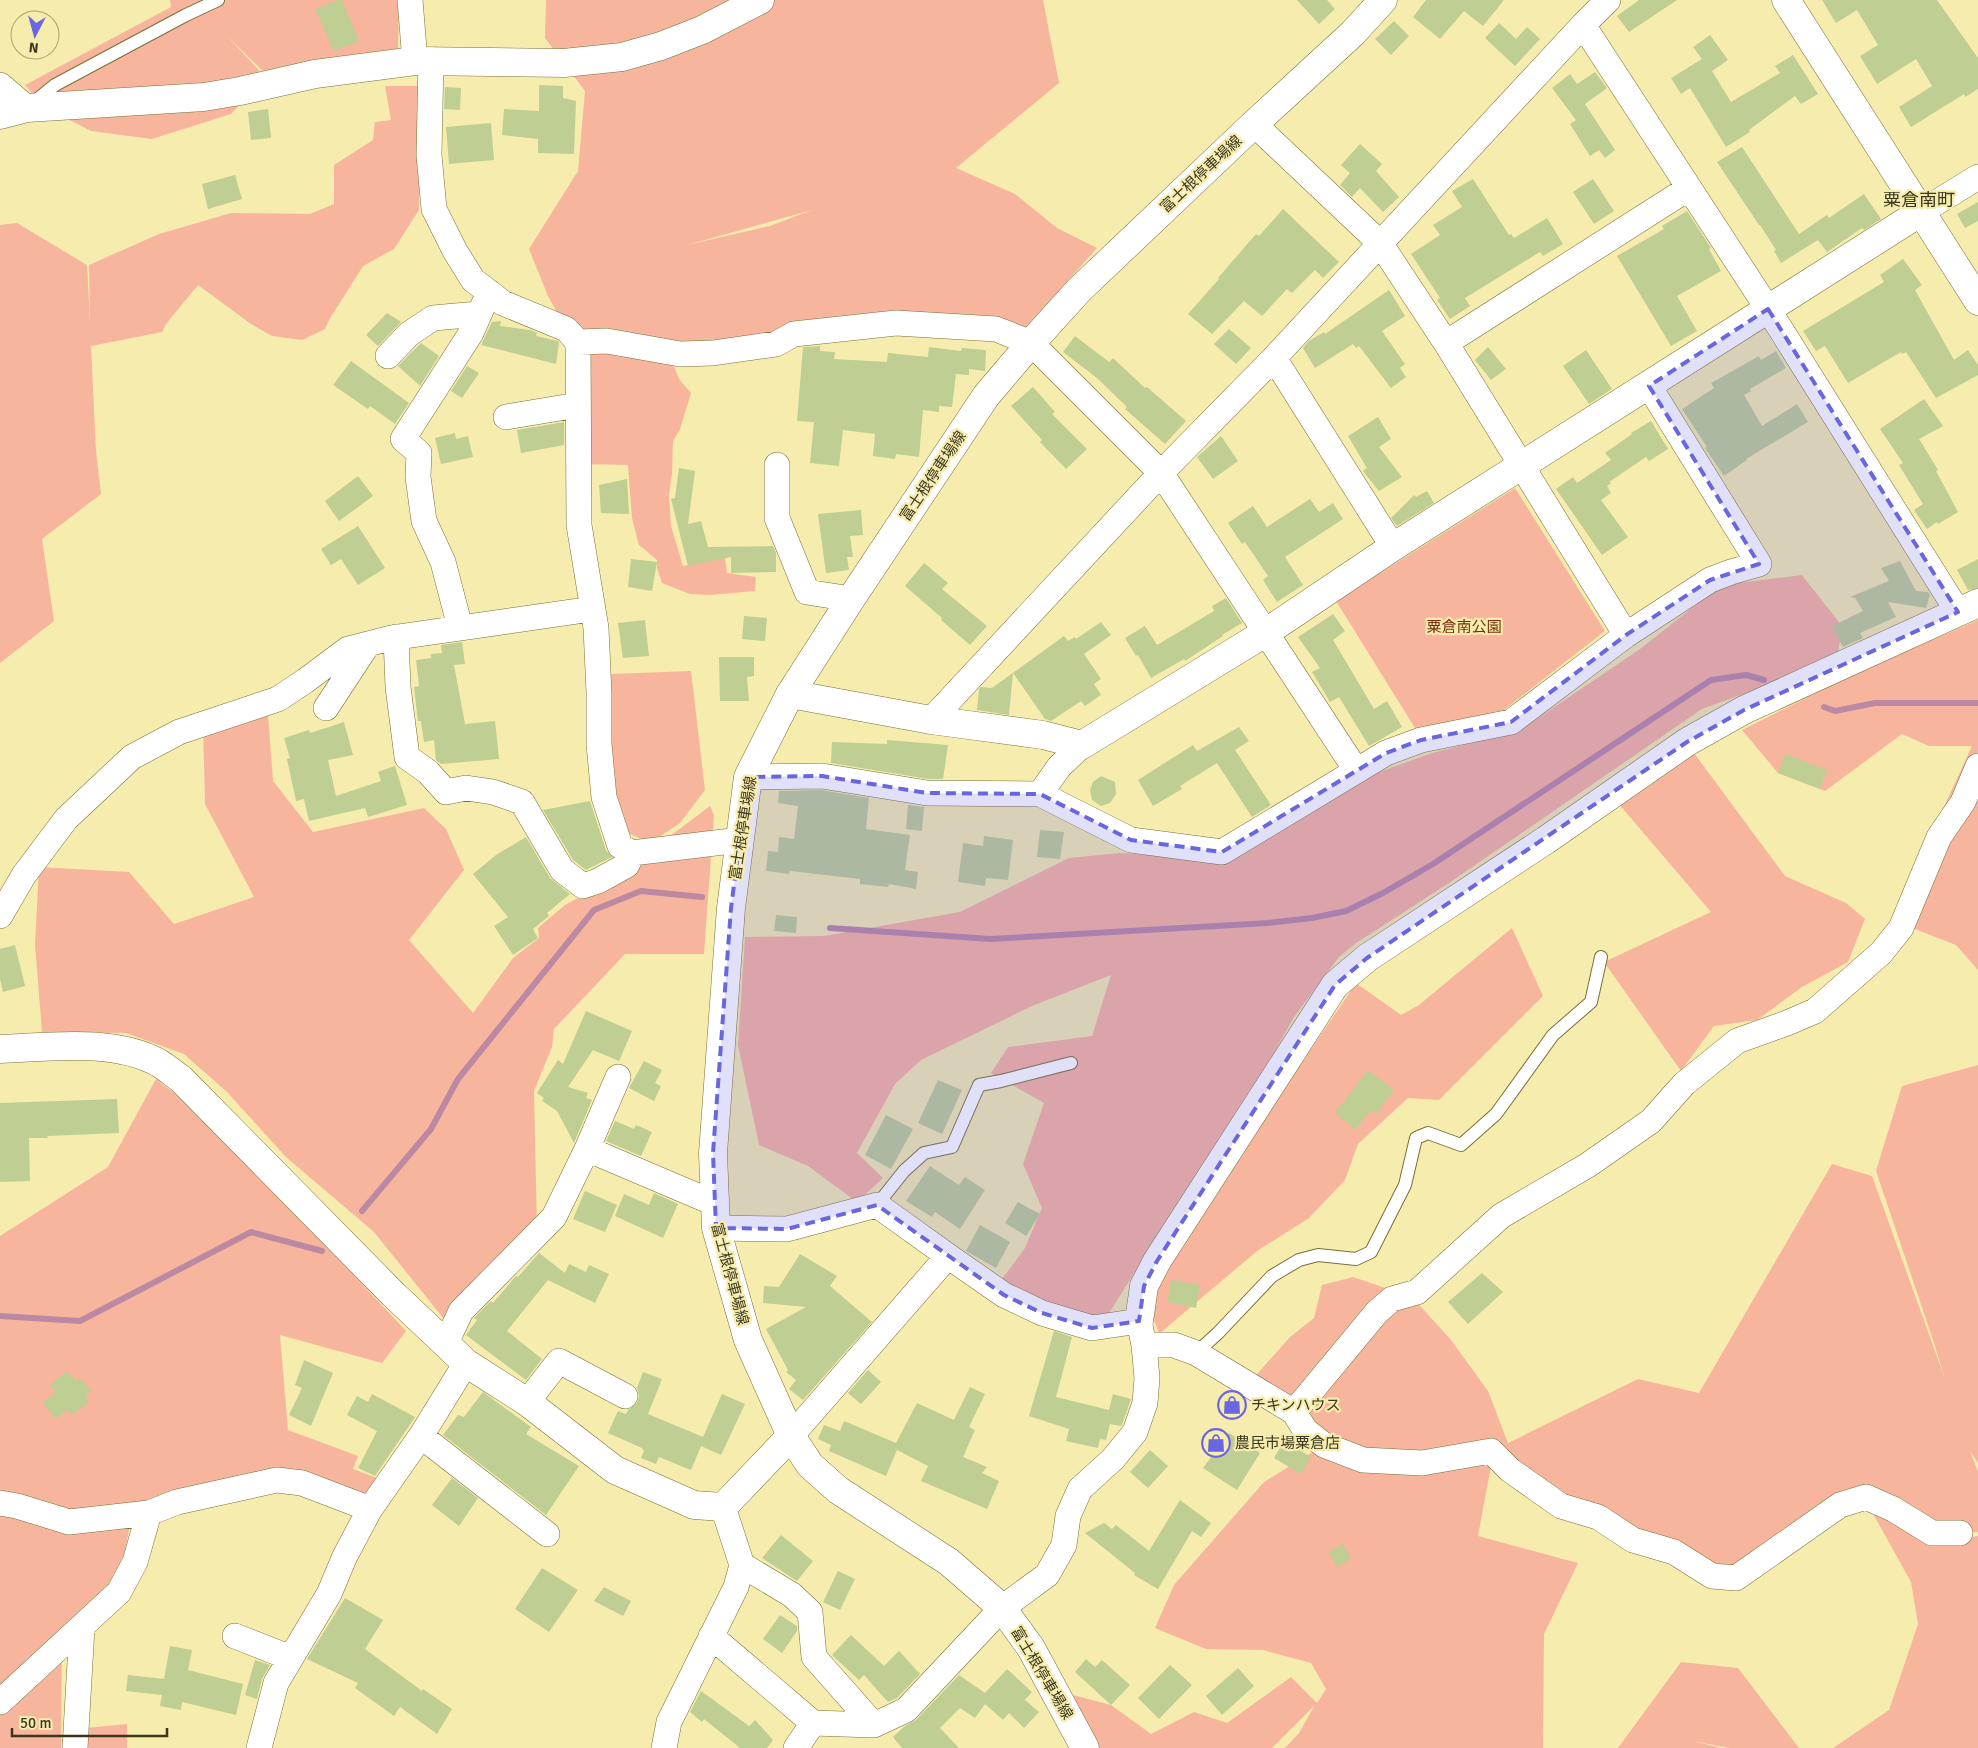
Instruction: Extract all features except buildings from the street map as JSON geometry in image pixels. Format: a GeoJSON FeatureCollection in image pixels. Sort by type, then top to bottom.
{"type":"FeatureCollection","features":[{"type":"Feature","properties":{"kind":"street"},"geometry":{"type":"LineString","coordinates":[[410,0],[423,61],[434,209],[484,303],[471,333],[403,439],[419,453],[418,477],[424,521],[442,562],[460,627]]}},
{"type":"Feature","properties":{"kind":"street"},"geometry":{"type":"LineString","coordinates":[[0,115],[27,108],[204,96],[240,91],[315,74],[423,61],[564,63],[622,57],[661,46],[702,30],[760,0]]}},
{"type":"Feature","properties":{"kind":"street","name":"富士根停車場線"},"geometry":{"type":"LineString","coordinates":[[1085,1748],[1031,1648],[1002,1608],[949,1562],[838,1490],[810,1465],[791,1436],[748,1340],[715,1216],[713,1153],[731,908],[748,777],[790,694],[986,396],[1079,290],[1353,33],[1383,0]]}},
{"type":"Feature","properties":{"kind":"street"},"geometry":{"type":"LineString","coordinates":[[931,720],[1161,473],[1274,358],[1608,0]]}},
{"type":"Feature","properties":{"kind":"street"},"geometry":{"type":"LineString","coordinates":[[1786,0],[1978,301]]}},
{"type":"Feature","properties":{"kind":"street"},"geometry":{"type":"LineString","coordinates":[[711,1636],[813,1723],[874,1724],[906,1710],[1002,1608],[1047,1574],[1064,1545],[1068,1516],[1080,1488],[1113,1459],[1135,1432],[1145,1403],[1147,1378],[1142,1333],[1144,1286],[1157,1261],[1335,985],[1367,958],[1546,840],[1687,742],[1744,710],[1968,608],[1768,308],[1583,25]]}},
{"type":"Feature","properties":{"kind":"street"},"geometry":{"type":"LineString","coordinates":[[0,85],[27,108]]}},
{"type":"Feature","properties":{"kind":"street"},"geometry":{"type":"LineString","coordinates":[[1254,124],[1380,243],[1446,343],[1626,636]]}},
{"type":"Feature","properties":{"kind":"street"},"geometry":{"type":"LineString","coordinates":[[1040,794],[1059,768],[1082,745],[1265,633],[1393,548],[1649,386],[1768,308],[1978,177]]}},
{"type":"Feature","properties":{"kind":"street"},"geometry":{"type":"LineString","coordinates":[[1446,343],[1689,188]]}},
{"type":"Feature","properties":{"kind":"street"},"geometry":{"type":"LineString","coordinates":[[388,356],[409,334],[433,318],[484,303],[503,303],[566,329],[578,342],[579,525],[596,628],[599,744],[604,797],[620,846],[632,853],[740,840]]}},
{"type":"Feature","properties":{"kind":"street"},"geometry":{"type":"LineString","coordinates":[[578,342],[606,341],[680,354],[713,353],[776,344],[794,334],[896,323],[996,329],[1031,343],[1161,473],[1356,770]]}},
{"type":"Feature","properties":{"kind":"street"},"geometry":{"type":"LineString","coordinates":[[1274,358],[1393,548]]}},
{"type":"Feature","properties":{"kind":"street"},"geometry":{"type":"LineString","coordinates":[[748,777],[822,776],[927,793],[1040,794],[1131,840],[1222,852],[1386,753],[1421,740],[1511,722],[1626,636],[1710,580],[1759,564],[1649,386]]}},
{"type":"Feature","properties":{"kind":"street"},"geometry":{"type":"LineString","coordinates":[[506,417],[578,405]]}},
{"type":"Feature","properties":{"kind":"street"},"geometry":{"type":"LineString","coordinates":[[777,465],[776,518],[807,592],[851,599]]}},
{"type":"Feature","properties":{"kind":"street"},"geometry":{"type":"LineString","coordinates":[[0,916],[24,876],[66,819],[132,757],[179,732],[278,699],[348,649],[396,637],[592,609]]}},
{"type":"Feature","properties":{"kind":"street"},"geometry":{"type":"LineString","coordinates":[[396,637],[398,687],[407,757],[428,772],[446,792],[466,788],[492,792],[522,802],[562,870],[583,886],[598,881],[626,865],[632,853]]}},
{"type":"Feature","properties":{"kind":"street"},"geometry":{"type":"LineString","coordinates":[[326,708],[368,644]]}},
{"type":"Feature","properties":{"kind":"street"},"geometry":{"type":"LineString","coordinates":[[790,694],[931,720],[1043,735],[1082,745]]}},
{"type":"Feature","properties":{"kind":"street"},"geometry":{"type":"LineString","coordinates":[[1294,1412],[1377,1312],[1392,1299],[1417,1292],[1501,1216],[1588,1165],[1651,1121],[1684,1084],[1737,1041],[1815,1011],[1881,953],[1900,928],[1939,837],[1963,802],[1978,766]]}},
{"type":"Feature","properties":{"kind":"street"},"geometry":{"type":"LineString","coordinates":[[0,1049],[93,1046],[128,1052],[158,1063],[181,1079],[393,1294],[466,1362],[527,1402],[615,1470],[694,1505],[723,1507]]}},
{"type":"Feature","properties":{"kind":"street"},"geometry":{"type":"LineString","coordinates":[[446,1343],[461,1311],[554,1217],[587,1149],[618,1077]]}},
{"type":"Feature","properties":{"kind":"street"},"geometry":{"type":"LineString","coordinates":[[587,1149],[715,1216],[787,1229],[877,1205],[1004,1295],[1042,1313],[1092,1328],[1142,1333],[1196,1353],[1294,1412],[1306,1430],[1324,1445],[1363,1460],[1422,1463],[1491,1451],[1510,1470],[1561,1506],[1598,1518],[1634,1540],[1674,1552],[1712,1576],[1736,1578],[1840,1505],[1866,1497],[1893,1509],[1932,1533],[1960,1533]]}},
{"type":"Feature","properties":{"kind":"street"},"geometry":{"type":"LineString","coordinates":[[723,1507],[791,1436],[948,1256]]}},
{"type":"Feature","properties":{"kind":"street"},"geometry":{"type":"LineString","coordinates":[[527,1402],[559,1361],[625,1396]]}},
{"type":"Feature","properties":{"kind":"street"},"geometry":{"type":"LineString","coordinates":[[259,1748],[276,1683],[329,1594],[345,1556],[370,1508],[421,1436],[466,1362]]}},
{"type":"Feature","properties":{"kind":"street"},"geometry":{"type":"LineString","coordinates":[[421,1436],[547,1534]]}},
{"type":"Feature","properties":{"kind":"street"},"geometry":{"type":"LineString","coordinates":[[0,1503],[17,1506],[70,1522],[149,1512],[178,1502],[277,1480],[302,1483],[370,1508]]}},
{"type":"Feature","properties":{"kind":"street"},"geometry":{"type":"LineString","coordinates":[[664,1748],[669,1722],[736,1587],[742,1565],[723,1507]]}},
{"type":"Feature","properties":{"kind":"street"},"geometry":{"type":"LineString","coordinates":[[0,1702],[119,1592],[136,1562],[149,1512]]}},
{"type":"Feature","properties":{"kind":"street"},"geometry":{"type":"LineString","coordinates":[[742,1565],[792,1595],[810,1612],[814,1657],[874,1724]]}},
{"type":"Feature","properties":{"kind":"street"},"geometry":{"type":"LineString","coordinates":[[75,1748],[82,1628]]}},
{"type":"Feature","properties":{"kind":"street"},"geometry":{"type":"LineString","coordinates":[[235,1636],[291,1658]]}},
{"type":"Feature","properties":{"kind":"street"},"geometry":{"type":"LineString","coordinates":[[796,1748],[813,1723]]}},
{"type":"Feature","properties":{"kind":"lane"},"geometry":{"type":"LineString","coordinates":[[27,108],[55,85],[218,0]]}},
{"type":"Feature","properties":{"kind":"lane"},"geometry":{"type":"LineString","coordinates":[[1196,1353],[1218,1333],[1272,1276],[1299,1260],[1318,1255],[1356,1259],[1371,1252],[1405,1185],[1416,1138],[1428,1133],[1461,1145],[1496,1114],[1553,1034],[1591,1002],[1601,957]]}},
{"type":"Feature","properties":{"kind":"lane"},"geometry":{"type":"LineString","coordinates":[[877,1205],[904,1171],[924,1153],[952,1147],[980,1085],[1001,1082],[1071,1063]]}},
{"type":"Feature","properties":{"kind":"highlighted area"},"geometry":{"type":"Polygon","coordinates":[[[1768,309],[1958,612],[1744,710],[1687,742],[1367,958],[1335,985],[1157,1261],[1144,1286],[1139,1321],[1092,1328],[1042,1313],[1004,1295],[877,1205],[787,1229],[716,1228],[713,1153],[731,908],[748,777],[822,776],[927,793],[1040,794],[1131,840],[1222,852],[1386,753],[1421,740],[1511,722],[1626,635],[1710,580],[1759,564],[1649,386],[1768,309]]]}},
{"type":"Feature","properties":{"kind":"green space"},"geometry":{"type":"Polygon","coordinates":[[[170,0],[399,0],[398,51],[267,75],[227,36],[266,78],[231,114],[152,139],[91,131],[44,107],[25,85],[171,7],[170,0]]]}},
{"type":"Feature","properties":{"kind":"green space"},"geometry":{"type":"Polygon","coordinates":[[[546,0],[1043,0],[1059,83],[956,168],[1015,194],[1057,228],[1097,248],[1025,329],[911,316],[713,353],[566,329],[548,296],[529,249],[578,171],[585,91],[545,38],[546,0]],[[812,210],[687,245],[770,226],[812,210]]]}},
{"type":"Feature","properties":{"kind":"green space"},"geometry":{"type":"Polygon","coordinates":[[[385,86],[420,86],[419,210],[394,249],[363,266],[325,329],[302,340],[272,336],[251,324],[198,285],[166,324],[162,332],[91,346],[96,451],[101,494],[42,539],[54,621],[0,663],[0,225],[17,223],[87,265],[90,322],[89,265],[159,234],[231,213],[310,214],[334,204],[334,165],[373,140],[375,122],[391,120],[385,86]]]}},
{"type":"Feature","properties":{"kind":"green space"},"geometry":{"type":"Polygon","coordinates":[[[580,343],[670,356],[679,379],[691,393],[680,429],[673,441],[669,495],[671,526],[683,566],[725,558],[727,573],[756,577],[755,591],[710,595],[690,594],[662,583],[657,568],[657,560],[639,545],[632,518],[628,465],[580,464],[580,343]]]}},
{"type":"Feature","properties":{"kind":"green space","name":"粟倉南公園"},"geometry":{"type":"Polygon","coordinates":[[[1515,488],[1605,631],[1504,710],[1435,727],[1415,728],[1336,601],[1515,488]]]}},
{"type":"Feature","properties":{"kind":"green space"},"geometry":{"type":"Polygon","coordinates":[[[1802,575],[1842,626],[1837,660],[1702,709],[1449,883],[1356,943],[1339,957],[1294,1017],[1234,1124],[1144,1257],[1108,1315],[1079,1316],[1056,1308],[1002,1279],[1025,1248],[1042,1208],[1023,1164],[1044,1103],[991,1073],[1008,1047],[1092,1036],[1111,975],[1032,1006],[921,1060],[895,1084],[857,1153],[883,1178],[857,1202],[808,1166],[759,1145],[738,1045],[745,937],[824,936],[960,912],[1069,858],[1120,853],[1227,860],[1379,772],[1432,753],[1519,731],[1640,649],[1721,585],[1802,575]]]}},
{"type":"Feature","properties":{"kind":"green space"},"geometry":{"type":"Polygon","coordinates":[[[1978,620],[1978,970],[1956,945],[1892,920],[1972,746],[1929,746],[1902,734],[1825,791],[1778,773],[1742,730],[1858,672],[1978,620]]]}},
{"type":"Feature","properties":{"kind":"green space"},"geometry":{"type":"Polygon","coordinates":[[[691,671],[705,790],[680,823],[650,843],[628,833],[610,798],[606,741],[611,674],[691,671]]]}},
{"type":"Feature","properties":{"kind":"green space"},"geometry":{"type":"Polygon","coordinates":[[[268,715],[273,781],[313,832],[424,808],[446,829],[464,870],[409,940],[473,1013],[513,958],[539,938],[538,928],[565,905],[587,893],[710,806],[714,815],[704,954],[625,954],[554,1029],[552,1047],[534,1091],[537,1231],[452,1329],[374,1232],[286,1157],[227,1092],[184,1054],[126,1033],[42,1032],[35,945],[39,867],[129,872],[174,924],[254,897],[205,804],[203,724],[268,715]]]}},
{"type":"Feature","properties":{"kind":"green space"},"geometry":{"type":"Polygon","coordinates":[[[1694,753],[1785,876],[1846,903],[1865,919],[1848,962],[1802,987],[1757,1020],[1714,1026],[1681,1071],[1604,962],[1711,912],[1618,803],[1694,753]]]}},
{"type":"Feature","properties":{"kind":"green space"},"geometry":{"type":"Polygon","coordinates":[[[1512,928],[1543,996],[1439,1100],[1408,1098],[1358,1144],[1345,1180],[1309,1218],[1257,1251],[1159,1334],[1149,1306],[1160,1272],[1356,983],[1401,1015],[1419,1005],[1512,928]]]}},
{"type":"Feature","properties":{"kind":"green space"},"geometry":{"type":"Polygon","coordinates":[[[1978,1065],[1978,1463],[1970,1451],[1978,1472],[1978,1532],[1941,1533],[1958,1539],[1978,1536],[1978,1748],[1833,1748],[1889,1710],[1918,1624],[1911,1582],[1871,1510],[1866,1497],[1736,1578],[1646,1544],[1491,1451],[1505,1444],[1438,1460],[1410,1460],[1491,1466],[1478,1536],[1578,1563],[1544,1634],[1543,1748],[1285,1748],[1299,1733],[1315,1705],[1272,1748],[1100,1748],[1073,1695],[1111,1705],[1151,1734],[1194,1712],[1227,1723],[1291,1677],[1317,1703],[1326,1689],[1311,1663],[1263,1650],[1206,1649],[1155,1628],[1174,1585],[1264,1482],[1324,1445],[1251,1381],[1290,1337],[1314,1318],[1322,1285],[1353,1277],[1412,1297],[1451,1340],[1488,1391],[1508,1443],[1638,1379],[1699,1393],[1832,1164],[1872,1176],[1944,1376],[1876,1171],[1902,1086],[1978,1065]]]}},
{"type":"Feature","properties":{"kind":"green space"},"geometry":{"type":"Polygon","coordinates":[[[156,1079],[209,1120],[406,1331],[382,1363],[280,1335],[288,1430],[358,1456],[353,1469],[382,1480],[370,1509],[303,1484],[131,1521],[122,1565],[102,1597],[62,1631],[61,1748],[0,1748],[0,1236],[108,1167],[156,1079]]]}},
{"type":"Feature","properties":{"kind":"green space"},"geometry":{"type":"Polygon","coordinates":[[[1681,1662],[1738,1668],[1799,1748],[1729,1748],[1693,1741],[1721,1748],[1618,1748],[1681,1662]]]}},
{"type":"Feature","properties":{"kind":"green space"},"geometry":{"type":"Polygon","coordinates":[[[127,1724],[127,1748],[86,1748],[86,1728],[127,1724]]]}},
{"type":"Feature","properties":{"kind":"waterway"},"geometry":{"type":"LineString","coordinates":[[830,928],[990,939],[1268,923],[1312,918],[1346,911],[1383,893],[1433,864],[1711,680],[1746,675],[1764,680]]}},
{"type":"Feature","properties":{"kind":"waterway"},"geometry":{"type":"LineString","coordinates":[[1824,707],[1835,711],[1875,703],[1978,703]]}},
{"type":"Feature","properties":{"kind":"waterway"},"geometry":{"type":"LineString","coordinates":[[362,1211],[431,1129],[458,1079],[594,910],[641,891],[702,897]]}},
{"type":"Feature","properties":{"kind":"waterway"},"geometry":{"type":"LineString","coordinates":[[0,1316],[80,1321],[251,1232],[322,1251]]}},
{"type":"Feature","properties":{"kind":"place","name":"チキンハウス"},"geometry":{"type":"Point","coordinates":[1232,1405]}},
{"type":"Feature","properties":{"kind":"place","name":"農民市場粟倉店"},"geometry":{"type":"Point","coordinates":[1216,1443]}},
{"type":"Feature","properties":{"kind":"district","name":"粟倉南町"},"geometry":{"type":"Point","coordinates":[1919,200]}}]}
